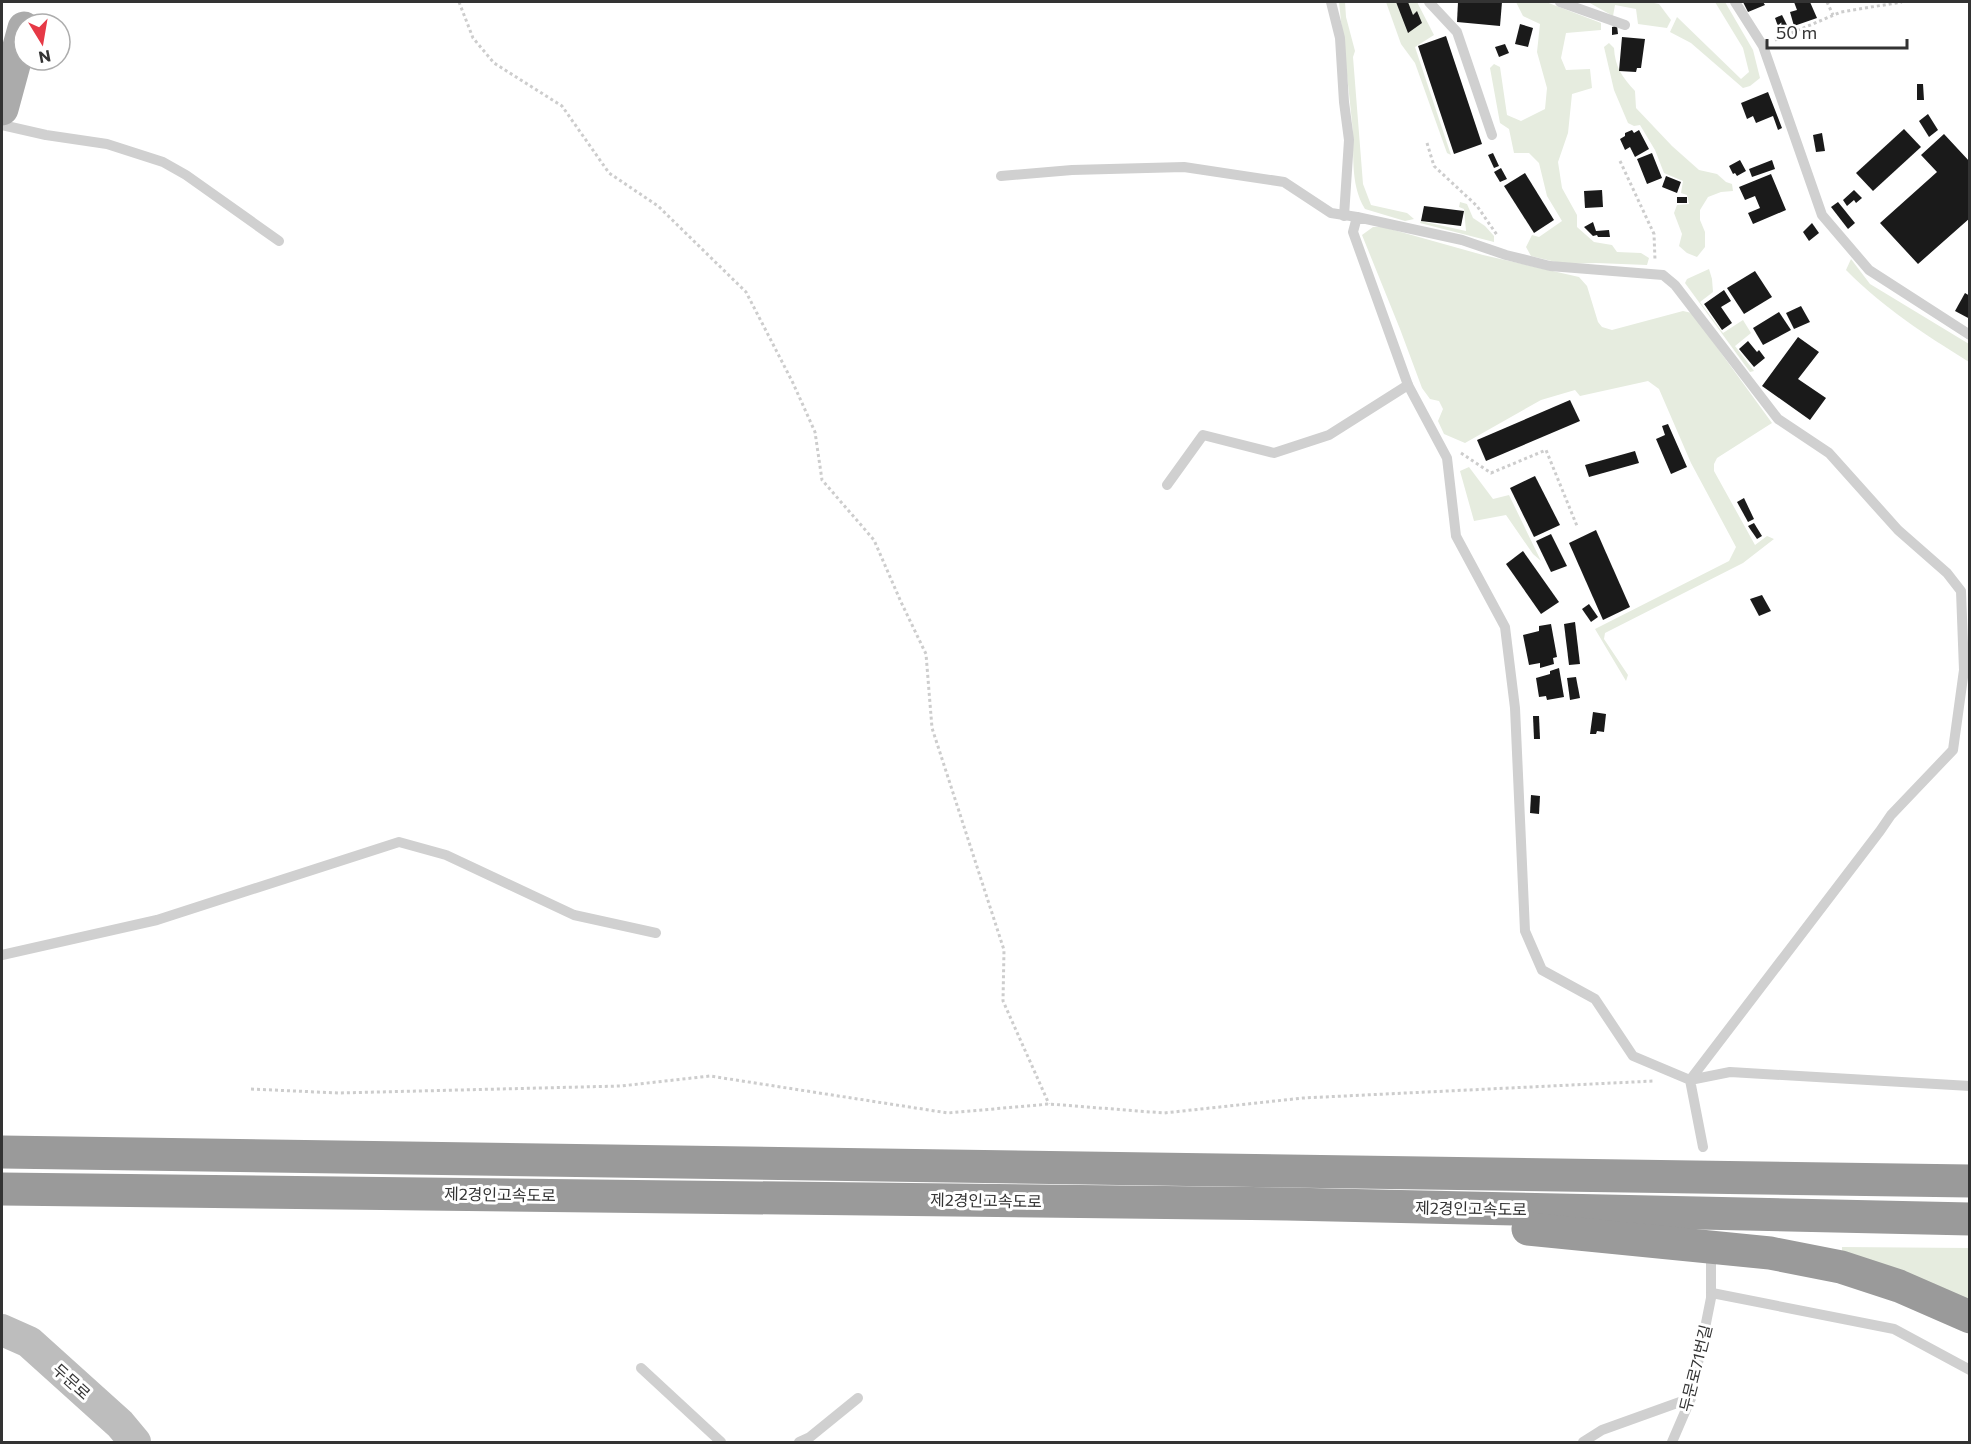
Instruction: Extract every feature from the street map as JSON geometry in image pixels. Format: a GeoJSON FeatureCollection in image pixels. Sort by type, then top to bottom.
{"type":"FeatureCollection","features":[{"type":"Feature","properties":{"kind":"highway","name":"제2경인고속도로"},"geometry":{"type":"LineString","coordinates":[[2,1152],[1970,1181]]}},
{"type":"Feature","properties":{"kind":"highway"},"geometry":{"type":"LineString","coordinates":[[1926,1180],[1970,1175]]}},
{"type":"Feature","properties":{"kind":"highway","name":"제2경인고속도로"},"geometry":{"type":"LineString","coordinates":[[2,1188],[1287,1204],[1970,1219]]}},
{"type":"Feature","properties":{"kind":"highway"},"geometry":{"type":"LineString","coordinates":[[1287,1204],[1770,1253],[1841,1267],[1899,1286],[1970,1317]]}},
{"type":"Feature","properties":{"kind":"main road"},"geometry":{"type":"LineString","coordinates":[[2,55],[19,2]]}},
{"type":"Feature","properties":{"kind":"main road"},"geometry":{"type":"LineString","coordinates":[[2,109],[12,72]]}},
{"type":"Feature","properties":{"kind":"street","name":"두문로"},"geometry":{"type":"LineString","coordinates":[[2,1330],[29,1342],[120,1424],[135,1443]]}},
{"type":"Feature","properties":{"kind":"lane"},"geometry":{"type":"LineString","coordinates":[[1331,2],[1340,38],[1349,140],[1344,216]]}},
{"type":"Feature","properties":{"kind":"lane"},"geometry":{"type":"LineString","coordinates":[[1429,2],[1457,32],[1492,135]]}},
{"type":"Feature","properties":{"kind":"lane"},"geometry":{"type":"LineString","coordinates":[[1560,2],[1625,26]]}},
{"type":"Feature","properties":{"kind":"lane"},"geometry":{"type":"LineString","coordinates":[[1735,2],[1763,46],[1822,215],[1869,270],[1970,334]]}},
{"type":"Feature","properties":{"kind":"lane"},"geometry":{"type":"LineString","coordinates":[[2,124],[46,135],[107,144],[163,162],[186,175],[279,241]]}},
{"type":"Feature","properties":{"kind":"lane"},"geometry":{"type":"LineString","coordinates":[[1001,176],[1072,170],[1184,167],[1284,182],[1331,213],[1462,240],[1550,266],[1663,275],[1675,285],[1778,419],[1829,453],[1898,530],[1947,573],[1961,591],[1964,670],[1953,750],[1891,815],[1690,1080],[1703,1147]]}},
{"type":"Feature","properties":{"kind":"lane"},"geometry":{"type":"LineString","coordinates":[[1357,217],[1353,232],[1408,386],[1447,458],[1456,536],[1505,627],[1515,708],[1525,931],[1542,970],[1595,999],[1633,1056],[1690,1080],[1730,1072],[1970,1086]]}},
{"type":"Feature","properties":{"kind":"lane"},"geometry":{"type":"LineString","coordinates":[[1167,485],[1203,435],[1274,453],[1329,435],[1408,386]]}},
{"type":"Feature","properties":{"kind":"lane"},"geometry":{"type":"LineString","coordinates":[[2,955],[157,920],[399,842],[446,855],[574,915],[656,933]]}},
{"type":"Feature","properties":{"kind":"lane","name":"두문로71번길"},"geometry":{"type":"LineString","coordinates":[[1672,1443],[1691,1398],[1712,1295],[1711,1262]]}},
{"type":"Feature","properties":{"kind":"lane"},"geometry":{"type":"LineString","coordinates":[[1712,1295],[1894,1329],[1970,1370]]}},
{"type":"Feature","properties":{"kind":"lane"},"geometry":{"type":"LineString","coordinates":[[640,1368],[721,1443]]}},
{"type":"Feature","properties":{"kind":"lane"},"geometry":{"type":"LineString","coordinates":[[799,1443],[810,1437],[858,1398]]}},
{"type":"Feature","properties":{"kind":"lane"},"geometry":{"type":"LineString","coordinates":[[1583,1443],[1602,1430],[1691,1398]]}},
{"type":"Feature","properties":{"kind":"path"},"geometry":{"type":"LineString","coordinates":[[459,2],[473,38],[494,63],[562,106],[609,173],[658,206],[746,292],[793,383],[815,432],[822,480],[874,540],[926,654],[932,728],[1005,950],[1003,1001],[1049,1104]]}},
{"type":"Feature","properties":{"kind":"path"},"geometry":{"type":"LineString","coordinates":[[1827,2],[1833,15]]}},
{"type":"Feature","properties":{"kind":"path"},"geometry":{"type":"LineString","coordinates":[[1763,46],[1841,12],[1902,2]]}},
{"type":"Feature","properties":{"kind":"path"},"geometry":{"type":"LineString","coordinates":[[1427,143],[1434,166],[1477,206],[1511,256]]}},
{"type":"Feature","properties":{"kind":"path"},"geometry":{"type":"LineString","coordinates":[[1620,161],[1653,234],[1655,274]]}},
{"type":"Feature","properties":{"kind":"path"},"geometry":{"type":"LineString","coordinates":[[1445,454],[1457,450],[1491,473],[1546,450],[1576,526]]}},
{"type":"Feature","properties":{"kind":"path"},"geometry":{"type":"LineString","coordinates":[[251,1089],[338,1094],[621,1086],[710,1076],[948,1113],[1049,1104],[1164,1113],[1303,1098],[1690,1080]]}},
{"type":"Feature","properties":{"kind":"shaded area"},"geometry":{"type":"Polygon","coordinates":[[[1339,2],[1345,2],[1346,17],[1355,51],[1353,57],[1363,184],[1371,205],[1407,213],[1414,219],[1405,221],[1365,209],[1360,199],[1355,178],[1352,122],[1339,2]]]}},
{"type":"Feature","properties":{"kind":"shaded area"},"geometry":{"type":"Polygon","coordinates":[[[1386,2],[1417,2],[1434,35],[1415,47],[1451,155],[1447,153],[1415,63],[1401,44],[1386,2]]]}},
{"type":"Feature","properties":{"kind":"shaded area"},"geometry":{"type":"Polygon","coordinates":[[[1516,2],[1546,2],[1601,23],[1601,30],[1566,33],[1561,58],[1566,70],[1590,69],[1592,88],[1572,94],[1568,133],[1558,162],[1562,188],[1577,215],[1577,227],[1594,242],[1612,245],[1617,252],[1641,253],[1649,258],[1647,265],[1564,264],[1531,256],[1526,247],[1532,235],[1539,237],[1562,221],[1547,196],[1539,163],[1529,153],[1514,153],[1509,129],[1500,123],[1490,68],[1494,64],[1500,67],[1507,115],[1521,121],[1545,109],[1547,88],[1537,52],[1540,24],[1523,16],[1516,2]]]}},
{"type":"Feature","properties":{"kind":"shaded area"},"geometry":{"type":"Polygon","coordinates":[[[1588,2],[1659,4],[1671,20],[1667,28],[1638,24],[1636,9],[1615,5],[1613,16],[1588,2]]]}},
{"type":"Feature","properties":{"kind":"shaded area"},"geometry":{"type":"Polygon","coordinates":[[[1715,2],[1725,2],[1753,50],[1760,78],[1750,86],[1743,88],[1691,43],[1670,32],[1677,17],[1741,79],[1749,72],[1743,48],[1715,2]]]}},
{"type":"Feature","properties":{"kind":"shaded area"},"geometry":{"type":"Polygon","coordinates":[[[1609,43],[1614,48],[1620,71],[1635,91],[1636,108],[1672,146],[1699,170],[1717,174],[1732,184],[1733,191],[1721,192],[1708,197],[1700,210],[1700,220],[1705,232],[1705,247],[1697,257],[1687,253],[1679,246],[1682,234],[1674,213],[1677,205],[1689,204],[1687,195],[1681,193],[1683,181],[1664,173],[1655,150],[1640,125],[1634,126],[1628,123],[1614,90],[1604,47],[1609,43]]]}},
{"type":"Feature","properties":{"kind":"shaded area"},"geometry":{"type":"Polygon","coordinates":[[[1460,202],[1467,204],[1473,218],[1494,236],[1494,242],[1420,223],[1421,221],[1466,231],[1464,209],[1459,207],[1460,202]]]}},
{"type":"Feature","properties":{"kind":"shaded area"},"geometry":{"type":"Polygon","coordinates":[[[1373,227],[1383,227],[1483,255],[1579,277],[1587,286],[1598,322],[1602,327],[1612,330],[1683,311],[1692,313],[1772,423],[1717,458],[1714,471],[1755,545],[1767,536],[1774,539],[1743,563],[1605,633],[1604,639],[1628,675],[1626,681],[1595,629],[1729,561],[1736,547],[1691,463],[1659,389],[1648,381],[1580,396],[1575,390],[1541,400],[1465,443],[1444,434],[1438,421],[1443,409],[1439,401],[1430,399],[1422,388],[1362,235],[1373,227]]]}},
{"type":"Feature","properties":{"kind":"shaded area"},"geometry":{"type":"Polygon","coordinates":[[[1851,259],[1870,284],[1969,344],[1969,362],[1875,297],[1846,270],[1851,259]]]}},
{"type":"Feature","properties":{"kind":"shaded area"},"geometry":{"type":"Polygon","coordinates":[[[1709,269],[1713,292],[1700,302],[1723,333],[1743,320],[1751,333],[1735,346],[1754,371],[1750,372],[1685,283],[1687,279],[1709,269]]]}},
{"type":"Feature","properties":{"kind":"shaded area"},"geometry":{"type":"Polygon","coordinates":[[[1469,467],[1493,499],[1509,495],[1541,561],[1533,554],[1506,515],[1474,521],[1460,471],[1469,467]]]}},
{"type":"Feature","properties":{"kind":"shaded area"},"geometry":{"type":"Polygon","coordinates":[[[1842,1247],[1969,1248],[1969,1306],[1842,1255],[1842,1247]]]}},
{"type":"Feature","properties":{"kind":"building"},"geometry":{"type":"Polygon","coordinates":[[[1396,2],[1408,2],[1413,15],[1417,11],[1422,23],[1408,33],[1396,2]]]}},
{"type":"Feature","properties":{"kind":"building"},"geometry":{"type":"Polygon","coordinates":[[[1458,2],[1502,2],[1500,26],[1457,22],[1458,2]]]}},
{"type":"Feature","properties":{"kind":"building"},"geometry":{"type":"Polygon","coordinates":[[[1743,2],[1763,2],[1765,5],[1748,12],[1743,2]]]}},
{"type":"Feature","properties":{"kind":"building"},"geometry":{"type":"Polygon","coordinates":[[[1794,2],[1810,2],[1817,18],[1794,26],[1790,12],[1797,10],[1794,2]]]}},
{"type":"Feature","properties":{"kind":"building"},"geometry":{"type":"Polygon","coordinates":[[[1782,15],[1787,25],[1779,29],[1775,18],[1782,15]]]}},
{"type":"Feature","properties":{"kind":"building"},"geometry":{"type":"Polygon","coordinates":[[[1520,24],[1533,28],[1528,47],[1515,44],[1520,24]]]}},
{"type":"Feature","properties":{"kind":"building"},"geometry":{"type":"Polygon","coordinates":[[[1617,26],[1618,34],[1612,35],[1612,27],[1617,26]]]}},
{"type":"Feature","properties":{"kind":"building"},"geometry":{"type":"Polygon","coordinates":[[[1446,36],[1482,144],[1454,154],[1418,46],[1446,36]]]}},
{"type":"Feature","properties":{"kind":"building"},"geometry":{"type":"Polygon","coordinates":[[[1622,37],[1645,39],[1641,68],[1637,68],[1636,72],[1619,71],[1622,37]]]}},
{"type":"Feature","properties":{"kind":"building"},"geometry":{"type":"Polygon","coordinates":[[[1505,44],[1509,53],[1499,57],[1495,47],[1505,44]]]}},
{"type":"Feature","properties":{"kind":"building"},"geometry":{"type":"Polygon","coordinates":[[[1917,84],[1923,84],[1924,100],[1917,100],[1917,84]]]}},
{"type":"Feature","properties":{"kind":"building"},"geometry":{"type":"Polygon","coordinates":[[[1768,92],[1782,128],[1778,130],[1773,116],[1756,123],[1753,116],[1747,119],[1741,103],[1768,92]]]}},
{"type":"Feature","properties":{"kind":"building"},"geometry":{"type":"Polygon","coordinates":[[[1928,114],[1938,130],[1929,137],[1919,121],[1928,114]]]}},
{"type":"Feature","properties":{"kind":"building"},"geometry":{"type":"Polygon","coordinates":[[[1904,129],[1921,147],[1873,191],[1856,173],[1904,129]]]}},
{"type":"Feature","properties":{"kind":"building"},"geometry":{"type":"Polygon","coordinates":[[[1632,130],[1634,133],[1639,130],[1649,149],[1635,157],[1630,147],[1625,150],[1620,139],[1632,130]]]}},
{"type":"Feature","properties":{"kind":"building"},"geometry":{"type":"Polygon","coordinates":[[[1822,133],[1825,151],[1816,152],[1813,135],[1822,133]]]}},
{"type":"Feature","properties":{"kind":"building"},"geometry":{"type":"Polygon","coordinates":[[[1944,134],[1970,162],[1970,218],[1918,264],[1880,223],[1937,172],[1921,155],[1944,134]]]}},
{"type":"Feature","properties":{"kind":"building"},"geometry":{"type":"Polygon","coordinates":[[[1493,153],[1499,166],[1494,168],[1488,155],[1493,153]]]}},
{"type":"Feature","properties":{"kind":"building"},"geometry":{"type":"Polygon","coordinates":[[[1652,153],[1662,178],[1647,184],[1637,159],[1652,153]]]}},
{"type":"Feature","properties":{"kind":"building"},"geometry":{"type":"Polygon","coordinates":[[[1740,160],[1746,171],[1737,176],[1733,174],[1729,166],[1740,160]]]}},
{"type":"Feature","properties":{"kind":"building"},"geometry":{"type":"Polygon","coordinates":[[[1772,160],[1775,169],[1752,177],[1749,169],[1772,160]]]}},
{"type":"Feature","properties":{"kind":"building"},"geometry":{"type":"Polygon","coordinates":[[[1501,168],[1507,179],[1500,182],[1494,172],[1501,168]]]}},
{"type":"Feature","properties":{"kind":"building"},"geometry":{"type":"Polygon","coordinates":[[[1525,173],[1554,220],[1534,233],[1504,186],[1525,173]]]}},
{"type":"Feature","properties":{"kind":"building"},"geometry":{"type":"Polygon","coordinates":[[[1771,174],[1786,210],[1753,224],[1748,213],[1760,208],[1755,196],[1745,200],[1739,187],[1771,174]]]}},
{"type":"Feature","properties":{"kind":"building"},"geometry":{"type":"Polygon","coordinates":[[[1666,176],[1681,182],[1677,193],[1662,187],[1666,176]]]}},
{"type":"Feature","properties":{"kind":"building"},"geometry":{"type":"Polygon","coordinates":[[[1602,190],[1603,207],[1585,208],[1584,191],[1602,190]]]}},
{"type":"Feature","properties":{"kind":"building"},"geometry":{"type":"Polygon","coordinates":[[[1854,190],[1862,198],[1856,203],[1854,200],[1847,206],[1843,200],[1854,190]]]}},
{"type":"Feature","properties":{"kind":"building"},"geometry":{"type":"Polygon","coordinates":[[[1677,197],[1687,197],[1687,203],[1677,203],[1677,197]]]}},
{"type":"Feature","properties":{"kind":"building"},"geometry":{"type":"Polygon","coordinates":[[[1838,202],[1855,223],[1848,229],[1831,207],[1838,202]]]}},
{"type":"Feature","properties":{"kind":"building"},"geometry":{"type":"Polygon","coordinates":[[[1424,206],[1464,211],[1461,226],[1421,221],[1424,206]]]}},
{"type":"Feature","properties":{"kind":"building"},"geometry":{"type":"Polygon","coordinates":[[[1593,222],[1596,231],[1609,230],[1610,237],[1593,236],[1584,227],[1593,222]]]}},
{"type":"Feature","properties":{"kind":"building"},"geometry":{"type":"Polygon","coordinates":[[[1812,223],[1819,233],[1809,241],[1803,232],[1812,223]]]}},
{"type":"Feature","properties":{"kind":"building"},"geometry":{"type":"Polygon","coordinates":[[[1755,271],[1772,297],[1744,314],[1727,288],[1755,271]]]}},
{"type":"Feature","properties":{"kind":"building"},"geometry":{"type":"Polygon","coordinates":[[[1724,290],[1731,301],[1721,307],[1732,323],[1722,330],[1704,304],[1724,290]]]}},
{"type":"Feature","properties":{"kind":"building"},"geometry":{"type":"Polygon","coordinates":[[[1965,293],[1970,296],[1970,319],[1955,311],[1965,293]]]}},
{"type":"Feature","properties":{"kind":"building"},"geometry":{"type":"Polygon","coordinates":[[[1801,306],[1810,322],[1794,329],[1786,313],[1801,306]]]}},
{"type":"Feature","properties":{"kind":"building"},"geometry":{"type":"Polygon","coordinates":[[[1779,312],[1791,330],[1763,345],[1753,328],[1779,312]]]}},
{"type":"Feature","properties":{"kind":"building"},"geometry":{"type":"Polygon","coordinates":[[[1798,337],[1819,352],[1798,379],[1826,398],[1810,420],[1762,386],[1798,337]]]}},
{"type":"Feature","properties":{"kind":"building"},"geometry":{"type":"Polygon","coordinates":[[[1748,341],[1765,358],[1754,367],[1739,349],[1748,341]]]}},
{"type":"Feature","properties":{"kind":"building"},"geometry":{"type":"Polygon","coordinates":[[[1570,400],[1580,421],[1486,461],[1477,440],[1570,400]]]}},
{"type":"Feature","properties":{"kind":"building"},"geometry":{"type":"Polygon","coordinates":[[[1668,424],[1687,467],[1671,474],[1656,439],[1665,435],[1662,426],[1668,424]]]}},
{"type":"Feature","properties":{"kind":"building"},"geometry":{"type":"Polygon","coordinates":[[[1635,451],[1639,463],[1589,477],[1585,465],[1635,451]]]}},
{"type":"Feature","properties":{"kind":"building"},"geometry":{"type":"Polygon","coordinates":[[[1535,476],[1560,525],[1534,537],[1510,488],[1535,476]]]}},
{"type":"Feature","properties":{"kind":"building"},"geometry":{"type":"Polygon","coordinates":[[[1744,498],[1754,519],[1748,522],[1737,502],[1744,498]]]}},
{"type":"Feature","properties":{"kind":"building"},"geometry":{"type":"Polygon","coordinates":[[[1754,523],[1762,536],[1757,539],[1748,526],[1754,523]]]}},
{"type":"Feature","properties":{"kind":"building"},"geometry":{"type":"Polygon","coordinates":[[[1596,530],[1630,607],[1603,620],[1569,543],[1596,530]]]}},
{"type":"Feature","properties":{"kind":"building"},"geometry":{"type":"Polygon","coordinates":[[[1551,534],[1567,566],[1551,572],[1536,541],[1551,534]]]}},
{"type":"Feature","properties":{"kind":"building"},"geometry":{"type":"Polygon","coordinates":[[[1523,551],[1559,602],[1541,614],[1506,564],[1523,551]]]}},
{"type":"Feature","properties":{"kind":"building"},"geometry":{"type":"Polygon","coordinates":[[[1762,595],[1771,611],[1759,616],[1750,599],[1762,595]]]}},
{"type":"Feature","properties":{"kind":"building"},"geometry":{"type":"Polygon","coordinates":[[[1589,604],[1598,617],[1591,622],[1582,609],[1589,604]]]}},
{"type":"Feature","properties":{"kind":"building"},"geometry":{"type":"Polygon","coordinates":[[[1575,622],[1580,664],[1569,665],[1564,624],[1575,622]]]}},
{"type":"Feature","properties":{"kind":"building"},"geometry":{"type":"Polygon","coordinates":[[[1551,624],[1557,657],[1553,658],[1554,664],[1540,668],[1540,663],[1529,665],[1523,635],[1539,631],[1539,626],[1551,624]]]}},
{"type":"Feature","properties":{"kind":"building"},"geometry":{"type":"Polygon","coordinates":[[[1559,668],[1564,697],[1547,700],[1546,696],[1539,697],[1536,678],[1550,674],[1550,671],[1559,668]]]}},
{"type":"Feature","properties":{"kind":"building"},"geometry":{"type":"Polygon","coordinates":[[[1576,677],[1580,698],[1570,700],[1567,678],[1576,677]]]}},
{"type":"Feature","properties":{"kind":"building"},"geometry":{"type":"Polygon","coordinates":[[[1593,712],[1606,714],[1604,732],[1597,731],[1596,734],[1590,734],[1593,712]]]}},
{"type":"Feature","properties":{"kind":"building"},"geometry":{"type":"Polygon","coordinates":[[[1533,716],[1539,716],[1540,739],[1534,739],[1533,716]]]}},
{"type":"Feature","properties":{"kind":"building"},"geometry":{"type":"Polygon","coordinates":[[[1531,795],[1540,796],[1539,814],[1530,813],[1531,795]]]}}]}
